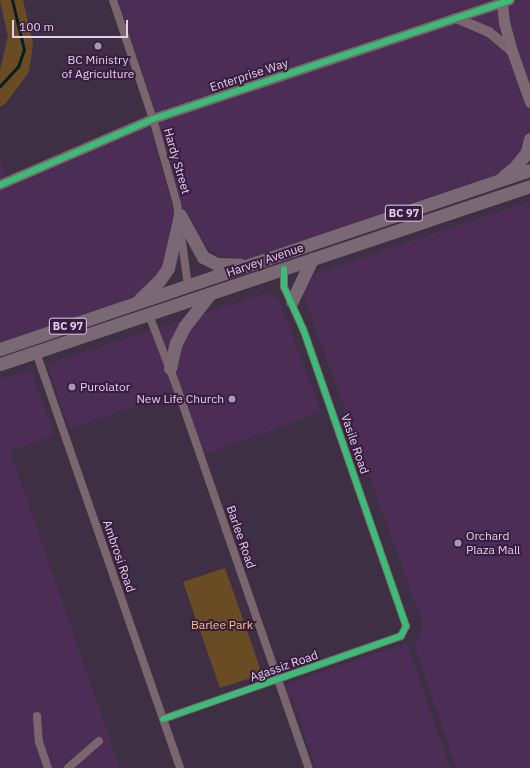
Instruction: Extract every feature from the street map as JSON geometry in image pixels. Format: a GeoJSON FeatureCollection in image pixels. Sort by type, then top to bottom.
{"type":"FeatureCollection","features":[{"type":"Feature","properties":{"kind":"highway"},"geometry":{"type":"LineString","coordinates":[[496,182],[515,167],[527,152],[530,139]]}},
{"type":"Feature","properties":{"kind":"highway","name":"Harvey Avenue"},"geometry":{"type":"LineString","coordinates":[[0,349],[530,170]]}},
{"type":"Feature","properties":{"kind":"highway","name":"Harvey Avenue"},"geometry":{"type":"LineString","coordinates":[[0,364],[527,188]]}},
{"type":"Feature","properties":{"kind":"highway"},"geometry":{"type":"LineString","coordinates":[[180,215],[203,257],[216,264],[248,265]]}},
{"type":"Feature","properties":{"kind":"highway"},"geometry":{"type":"LineString","coordinates":[[136,303],[159,281],[168,268],[180,215]]}},
{"type":"Feature","properties":{"kind":"highway"},"geometry":{"type":"LineString","coordinates":[[284,270],[292,258],[312,244]]}},
{"type":"Feature","properties":{"kind":"highway"},"geometry":{"type":"LineString","coordinates":[[292,301],[312,259]]}},
{"type":"Feature","properties":{"kind":"highway"},"geometry":{"type":"LineString","coordinates":[[164,310],[181,298],[188,286]]}},
{"type":"Feature","properties":{"kind":"highway"},"geometry":{"type":"LineString","coordinates":[[170,368],[176,343],[184,327],[210,295]]}},
{"type":"Feature","properties":{"kind":"highway"},"geometry":{"type":"LineString","coordinates":[[36,352],[42,342],[58,329]]}},
{"type":"Feature","properties":{"kind":"main road"},"geometry":{"type":"LineString","coordinates":[[506,1],[504,22],[512,51],[530,102]]}},
{"type":"Feature","properties":{"kind":"street","name":"Hardy Street"},"geometry":{"type":"LineString","coordinates":[[113,0],[153,119],[180,215],[188,286]]}},
{"type":"Feature","properties":{"kind":"street","name":"Enterprise Way"},"geometry":{"type":"LineString","coordinates":[[0,185],[153,119],[506,1]]}},
{"type":"Feature","properties":{"kind":"street"},"geometry":{"type":"LineString","coordinates":[[456,18],[489,32],[512,51]]}},
{"type":"Feature","properties":{"kind":"street","name":"Vasile Road"},"geometry":{"type":"LineString","coordinates":[[284,270],[284,287],[292,301],[406,626]]}},
{"type":"Feature","properties":{"kind":"street","name":"Barlee Road"},"geometry":{"type":"LineString","coordinates":[[149,315],[170,368],[277,680],[309,768]]}},
{"type":"Feature","properties":{"kind":"street","name":"Ambrosi Road"},"geometry":{"type":"LineString","coordinates":[[36,352],[180,768]]}},
{"type":"Feature","properties":{"kind":"street","name":"Agassiz Road"},"geometry":{"type":"LineString","coordinates":[[163,719],[401,636],[406,626]]}},
{"type":"Feature","properties":{"kind":"street"},"geometry":{"type":"LineString","coordinates":[[38,716],[39,742],[48,768]]}},
{"type":"Feature","properties":{"kind":"street"},"geometry":{"type":"LineString","coordinates":[[68,768],[99,741]]}},
{"type":"Feature","properties":{"kind":"shaded area"},"geometry":{"type":"Polygon","coordinates":[[[118,0],[491,0],[156,113],[118,0]]]}},
{"type":"Feature","properties":{"kind":"shaded area"},"geometry":{"type":"Polygon","coordinates":[[[523,0],[530,0],[530,163],[246,259],[221,256],[206,246],[183,214],[167,149],[157,122],[523,0]]]}},
{"type":"Feature","properties":{"kind":"shaded area"},"geometry":{"type":"Polygon","coordinates":[[[149,125],[176,218],[166,265],[133,298],[0,344],[0,160],[7,177],[149,125]]]}},
{"type":"Feature","properties":{"kind":"shaded area"},"geometry":{"type":"Polygon","coordinates":[[[530,201],[530,768],[456,768],[415,647],[423,624],[304,297],[305,284],[314,274],[530,201]]]}},
{"type":"Feature","properties":{"kind":"shaded area"},"geometry":{"type":"Polygon","coordinates":[[[266,293],[278,298],[321,412],[197,457],[175,392],[69,429],[47,364],[266,293]]]}},
{"type":"Feature","properties":{"kind":"shaded area"},"geometry":{"type":"Polygon","coordinates":[[[31,370],[54,435],[10,451],[120,768],[0,768],[0,379],[31,370]]]}},
{"type":"Feature","properties":{"kind":"shaded area"},"geometry":{"type":"Polygon","coordinates":[[[407,643],[450,768],[316,768],[293,699],[288,698],[284,689],[287,684],[407,643]]]}},
{"type":"Feature","properties":{"kind":"green space"},"geometry":{"type":"Polygon","coordinates":[[[0,0],[23,0],[33,44],[29,72],[6,103],[0,107],[0,70],[8,37],[0,0]]]}},
{"type":"Feature","properties":{"kind":"green space","name":"Barlee Park"},"geometry":{"type":"Polygon","coordinates":[[[225,568],[260,668],[257,676],[220,688],[183,582],[225,568]]]}},
{"type":"Feature","properties":{"kind":"waterway"},"geometry":{"type":"LineString","coordinates":[[0,86],[18,67],[24,50],[12,0]]}},
{"type":"Feature","properties":{"kind":"cycle path"},"geometry":{"type":"LineString","coordinates":[[0,185],[153,119],[510,0]]}},
{"type":"Feature","properties":{"kind":"cycle path"},"geometry":{"type":"LineString","coordinates":[[163,719],[401,636],[406,626],[303,329],[284,287],[284,269]]}},
{"type":"Feature","properties":{"kind":"place","name":"BC Ministry of Agriculture"},"geometry":{"type":"Point","coordinates":[98,46]}},
{"type":"Feature","properties":{"kind":"place","name":"Purolator"},"geometry":{"type":"Point","coordinates":[72,387]}},
{"type":"Feature","properties":{"kind":"place","name":"New Life Church"},"geometry":{"type":"Point","coordinates":[232,399]}},
{"type":"Feature","properties":{"kind":"place","name":"Orchard Plaza Mall"},"geometry":{"type":"Point","coordinates":[458,543]}}]}
